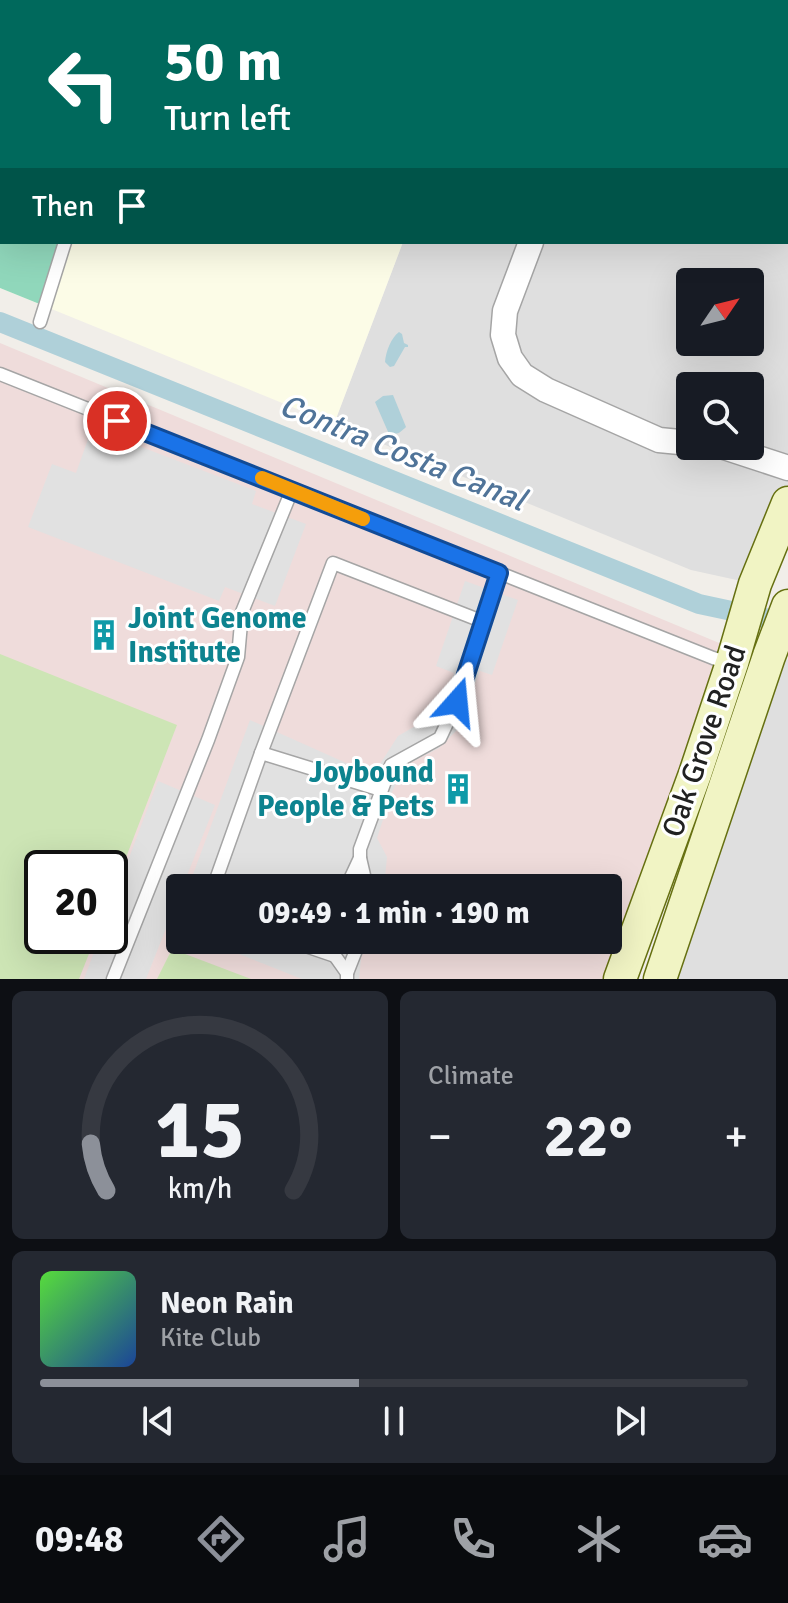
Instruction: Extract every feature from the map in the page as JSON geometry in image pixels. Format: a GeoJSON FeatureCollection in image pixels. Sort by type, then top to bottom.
{"type":"FeatureCollection","features":[{"type":"Feature","properties":{"kind":"main road","name":"Oak Grove Road"},"geometry":{"type":"LineString","coordinates":[[620,979],[695,774],[752,596],[788,503]]}},
{"type":"Feature","properties":{"kind":"main road","name":"Oak Grove Road"},"geometry":{"type":"LineString","coordinates":[[660,979],[788,606]]}},
{"type":"Feature","properties":{"kind":"main road"},"geometry":{"type":"LineString","coordinates":[[728,778],[720,770],[716,752],[741,676],[738,665],[732,663]]}},
{"type":"Feature","properties":{"kind":"street"},"geometry":{"type":"LineString","coordinates":[[530,244],[505,311],[503,335],[510,358],[522,375],[546,390],[659,440],[676,442]]}},
{"type":"Feature","properties":{"kind":"street"},"geometry":{"type":"LineString","coordinates":[[764,460],[788,468]]}},
{"type":"Feature","properties":{"kind":"lane"},"geometry":{"type":"LineString","coordinates":[[40,322],[64,244]]}},
{"type":"Feature","properties":{"kind":"lane"},"geometry":{"type":"LineString","coordinates":[[0,374],[732,663]]}},
{"type":"Feature","properties":{"kind":"lane"},"geometry":{"type":"LineString","coordinates":[[113,979],[233,671],[238,657],[242,612],[292,490]]}},
{"type":"Feature","properties":{"kind":"lane"},"geometry":{"type":"LineString","coordinates":[[218,874],[333,563],[484,622]]}},
{"type":"Feature","properties":{"kind":"lane"},"geometry":{"type":"LineString","coordinates":[[364,874],[360,849],[391,765],[440,738],[457,702],[499,573]]}},
{"type":"Feature","properties":{"kind":"lane"},"geometry":{"type":"LineString","coordinates":[[261,753],[381,790]]}},
{"type":"Feature","properties":{"kind":"lane"},"geometry":{"type":"LineString","coordinates":[[353,874],[360,858]]}},
{"type":"Feature","properties":{"kind":"lane"},"geometry":{"type":"LineString","coordinates":[[329,954],[335,956],[347,976]]}},
{"type":"Feature","properties":{"kind":"lane"},"geometry":{"type":"LineString","coordinates":[[347,976],[355,954]]}},
{"type":"Feature","properties":{"kind":"shaded area"},"geometry":{"type":"Polygon","coordinates":[[[0,244],[402,244],[334,424],[0,288],[0,244]]]}},
{"type":"Feature","properties":{"kind":"shaded area"},"geometry":{"type":"Polygon","coordinates":[[[402,244],[788,244],[788,503],[755,584],[691,570],[334,424],[402,244]]]}},
{"type":"Feature","properties":{"kind":"shaded area"},"geometry":{"type":"Polygon","coordinates":[[[0,343],[736,650],[618,979],[0,979],[0,343]]]}},
{"type":"Feature","properties":{"kind":"shaded area"},"geometry":{"type":"Polygon","coordinates":[[[92,428],[256,491],[252,504],[306,524],[275,606],[225,587],[219,601],[28,527],[52,464],[76,473],[92,428]]]}},
{"type":"Feature","properties":{"kind":"shaded area"},"geometry":{"type":"Polygon","coordinates":[[[465,581],[518,600],[492,675],[480,671],[457,730],[439,748],[406,765],[392,792],[377,838],[387,857],[385,874],[193,874],[250,720],[373,775],[398,736],[440,712],[454,673],[436,666],[465,581]]]}},
{"type":"Feature","properties":{"kind":"shaded area"},"geometry":{"type":"Polygon","coordinates":[[[769,656],[788,660],[788,979],[660,979],[769,656]]]}},
{"type":"Feature","properties":{"kind":"shaded area"},"geometry":{"type":"Polygon","coordinates":[[[158,781],[215,805],[188,874],[166,874],[166,928],[146,979],[84,979],[93,954],[128,954],[128,860],[158,781]]]}},
{"type":"Feature","properties":{"kind":"shaded area"},"geometry":{"type":"Polygon","coordinates":[[[239,954],[362,954],[359,979],[302,979],[239,954]]]}},
{"type":"Feature","properties":{"kind":"green space"},"geometry":{"type":"Polygon","coordinates":[[[0,244],[61,244],[42,305],[0,288],[0,244]]]}},
{"type":"Feature","properties":{"kind":"green space"},"geometry":{"type":"Polygon","coordinates":[[[0,654],[177,725],[128,852],[24,850],[24,954],[89,954],[79,979],[0,979],[0,654]]]}},
{"type":"Feature","properties":{"kind":"green space"},"geometry":{"type":"Polygon","coordinates":[[[170,954],[185,954],[251,979],[157,979],[170,954]]]}},
{"type":"Feature","properties":{"kind":"water"},"geometry":{"type":"Polygon","coordinates":[[[399,332],[408,347],[390,367],[385,362],[386,354],[399,332]]]}},
{"type":"Feature","properties":{"kind":"water"},"geometry":{"type":"Polygon","coordinates":[[[393,395],[406,427],[398,433],[389,434],[375,402],[383,396],[393,395]]]}},
{"type":"Feature","properties":{"kind":"waterway","name":"Contra Costa Canal"},"geometry":{"type":"LineString","coordinates":[[0,322],[699,604],[788,623]]}},
{"type":"Feature","properties":{"kind":"slow traffic"},"geometry":{"type":"LineString","coordinates":[[262,478],[363,519]]}},
{"type":"Feature","properties":{"kind":"place","name":"Joint Genome Institute"},"geometry":{"type":"Point","coordinates":[104,635]}},
{"type":"Feature","properties":{"kind":"place","name":"Joybound People & Pets"},"geometry":{"type":"Point","coordinates":[458,789]}},
{"type":"Feature","properties":{"kind":"route"},"geometry":{"type":"LineString","coordinates":[[117,421],[499,573],[457,702]]}}]}
